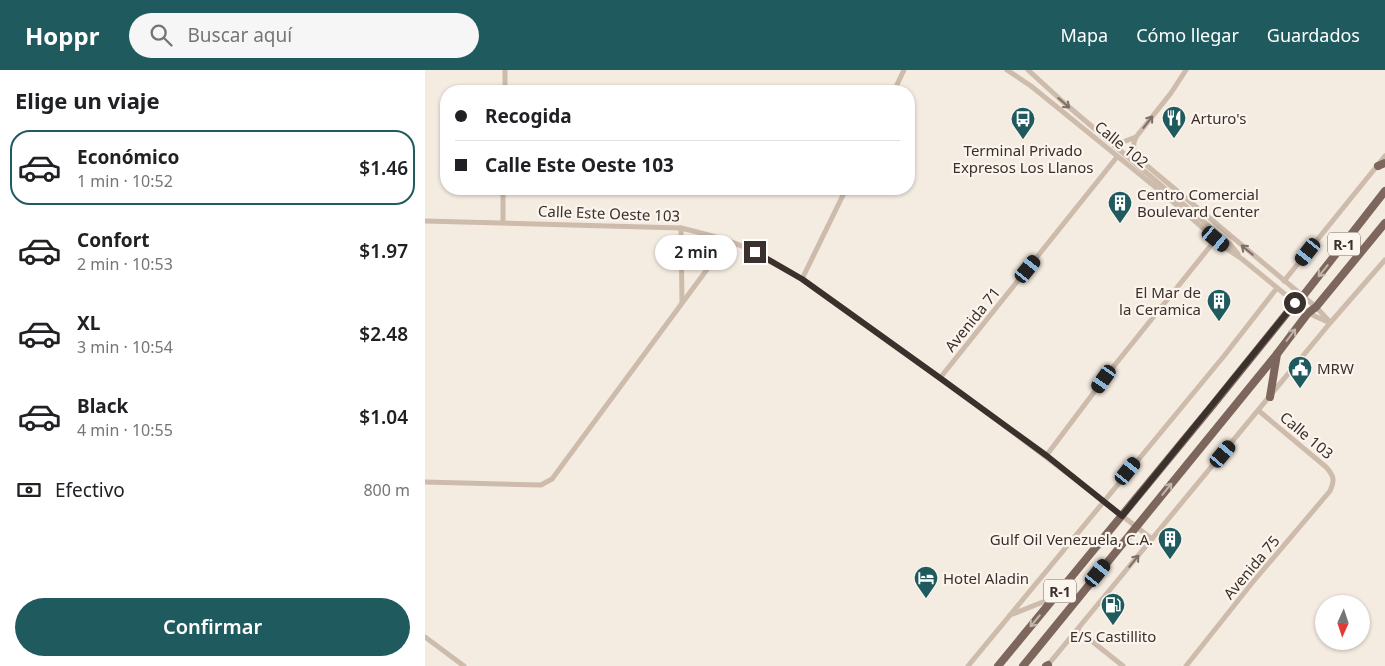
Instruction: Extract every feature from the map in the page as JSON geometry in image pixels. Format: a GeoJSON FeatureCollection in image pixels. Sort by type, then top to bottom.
{"type":"FeatureCollection","features":[{"type":"Feature","properties":{"kind":"main road","name":"R-1"},"geometry":{"type":"LineString","coordinates":[[998,666],[1295,303],[1303,296],[1385,191]]}},
{"type":"Feature","properties":{"kind":"main road","name":"R-1"},"geometry":{"type":"LineString","coordinates":[[1023,666],[1308,314],[1316,307],[1385,223]]}},
{"type":"Feature","properties":{"kind":"main road"},"geometry":{"type":"LineString","coordinates":[[1270,397],[1277,354]]}},
{"type":"Feature","properties":{"kind":"street"},"geometry":{"type":"LineString","coordinates":[[505,70],[505,85]]}},
{"type":"Feature","properties":{"kind":"street"},"geometry":{"type":"LineString","coordinates":[[896,85],[904,70]]}},
{"type":"Feature","properties":{"kind":"street","name":"Calle 102"},"geometry":{"type":"LineString","coordinates":[[1007,70],[1031,86],[1308,314]]}},
{"type":"Feature","properties":{"kind":"street","name":"Calle 102"},"geometry":{"type":"LineString","coordinates":[[1028,70],[1061,101],[1230,244],[1242,259]]}},
{"type":"Feature","properties":{"kind":"street"},"geometry":{"type":"LineString","coordinates":[[1107,140],[1123,142],[1136,137],[1171,94],[1186,70]]}},
{"type":"Feature","properties":{"kind":"street","name":"Calle 102"},"geometry":{"type":"LineString","coordinates":[[1136,137],[1133,144],[1134,152],[1139,159],[1316,307],[1330,322]]}},
{"type":"Feature","properties":{"kind":"street"},"geometry":{"type":"LineString","coordinates":[[1284,282],[1382,164],[1385,156]]}},
{"type":"Feature","properties":{"kind":"street","name":"Avenida 71"},"geometry":{"type":"LineString","coordinates":[[940,378],[1117,157]]}},
{"type":"Feature","properties":{"kind":"street"},"geometry":{"type":"LineString","coordinates":[[503,195],[503,222]]}},
{"type":"Feature","properties":{"kind":"street"},"geometry":{"type":"LineString","coordinates":[[802,279],[843,195]]}},
{"type":"Feature","properties":{"kind":"street","name":"Calle Este Oeste 103"},"geometry":{"type":"LineString","coordinates":[[425,221],[681,228],[728,241],[755,252],[802,279],[940,378],[1047,456],[1152,539]]}},
{"type":"Feature","properties":{"kind":"street"},"geometry":{"type":"LineString","coordinates":[[681,228],[682,302]]}},
{"type":"Feature","properties":{"kind":"street"},"geometry":{"type":"LineString","coordinates":[[1047,456],[1110,371],[1216,239]]}},
{"type":"Feature","properties":{"kind":"street"},"geometry":{"type":"LineString","coordinates":[[425,482],[541,485],[547,483],[552,479],[728,241]]}},
{"type":"Feature","properties":{"kind":"street"},"geometry":{"type":"LineString","coordinates":[[1047,666],[1259,411],[1330,322],[1385,260]]}},
{"type":"Feature","properties":{"kind":"street"},"geometry":{"type":"LineString","coordinates":[[968,666],[1224,356],[1277,288]]}},
{"type":"Feature","properties":{"kind":"street"},"geometry":{"type":"LineString","coordinates":[[1308,314],[1330,322]]}},
{"type":"Feature","properties":{"kind":"street","name":"Calle 103"},"geometry":{"type":"LineString","coordinates":[[1259,411],[1326,467],[1333,475],[1334,483]]}},
{"type":"Feature","properties":{"kind":"street","name":"Avenida 75"},"geometry":{"type":"LineString","coordinates":[[1186,666],[1252,583],[1330,491],[1334,483]]}},
{"type":"Feature","properties":{"kind":"street"},"geometry":{"type":"LineString","coordinates":[[1010,616],[1056,597]]}},
{"type":"Feature","properties":{"kind":"street"},"geometry":{"type":"LineString","coordinates":[[1078,630],[1123,666]]}},
{"type":"Feature","properties":{"kind":"street"},"geometry":{"type":"LineString","coordinates":[[425,637],[464,666]]}},
{"type":"Feature","properties":{"kind":"place","name":"Arturo's"},"geometry":{"type":"Point","coordinates":[1174,139]}},
{"type":"Feature","properties":{"kind":"place","name":"Terminal Privado Expresos Los Llanos"},"geometry":{"type":"Point","coordinates":[1023,140]}},
{"type":"Feature","properties":{"kind":"place","name":"Centro Comercial Boulevard Center"},"geometry":{"type":"Point","coordinates":[1120,224]}},
{"type":"Feature","properties":{"kind":"place","name":"El Mar de la Ceramica"},"geometry":{"type":"Point","coordinates":[1219,322]}},
{"type":"Feature","properties":{"kind":"place","name":"MRW"},"geometry":{"type":"Point","coordinates":[1300,389]}},
{"type":"Feature","properties":{"kind":"place","name":"Gulf Oil Venezuela, C.A."},"geometry":{"type":"Point","coordinates":[1170,560]}},
{"type":"Feature","properties":{"kind":"place","name":"Hotel Aladin"},"geometry":{"type":"Point","coordinates":[926,599]}},
{"type":"Feature","properties":{"kind":"place","name":"E/S Castillito"},"geometry":{"type":"Point","coordinates":[1113,626]}},
{"type":"Feature","properties":{"kind":"route"},"geometry":{"type":"LineString","coordinates":[[755,252],[802,279],[940,378],[1047,456],[1122,516],[1295,303]]}}]}
